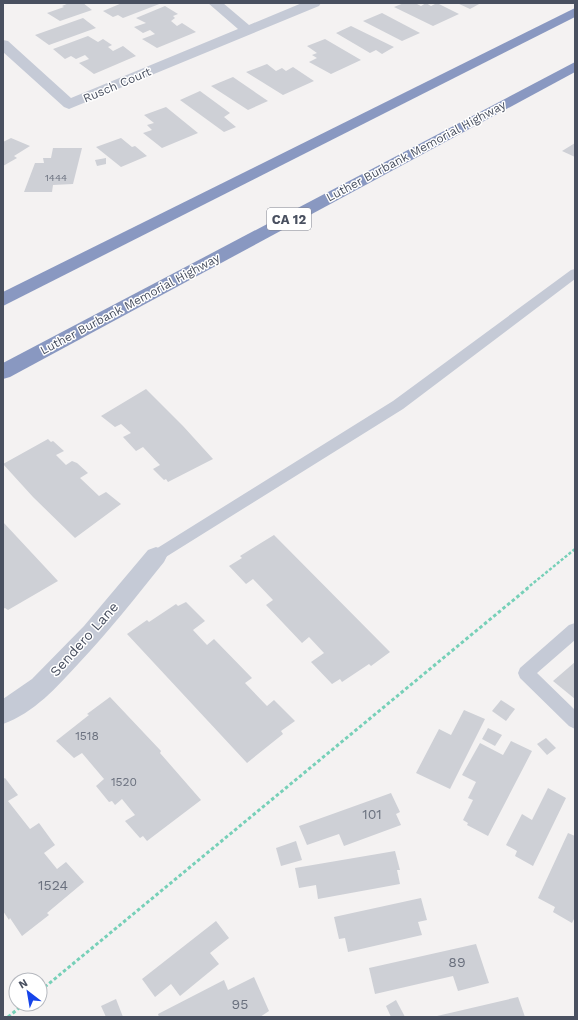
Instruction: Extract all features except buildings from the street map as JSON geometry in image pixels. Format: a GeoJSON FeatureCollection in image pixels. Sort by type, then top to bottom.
{"type":"FeatureCollection","features":[{"type":"Feature","properties":{"kind":"highway"},"geometry":{"type":"LineString","coordinates":[[3,300],[575,12]]}},
{"type":"Feature","properties":{"kind":"highway","name":"Luther Burbank Memorial Highway"},"geometry":{"type":"LineString","coordinates":[[3,372],[575,66]]}},
{"type":"Feature","properties":{"kind":"street"},"geometry":{"type":"LineString","coordinates":[[215,3],[247,30]]}},
{"type":"Feature","properties":{"kind":"street","name":"Rusch Court"},"geometry":{"type":"LineString","coordinates":[[3,44],[69,104],[314,3]]}},
{"type":"Feature","properties":{"kind":"street","name":"Sendero Lane"},"geometry":{"type":"LineString","coordinates":[[3,714],[41,687],[92,633],[156,556]]}},
{"type":"Feature","properties":{"kind":"lane"},"geometry":{"type":"LineString","coordinates":[[156,556],[398,405],[575,273]]}},
{"type":"Feature","properties":{"kind":"lane"},"geometry":{"type":"LineString","coordinates":[[575,630],[526,673],[575,721]]}},
{"type":"Feature","properties":{"kind":"path"},"geometry":{"type":"LineString","coordinates":[[48,984],[575,549]]}}]}
